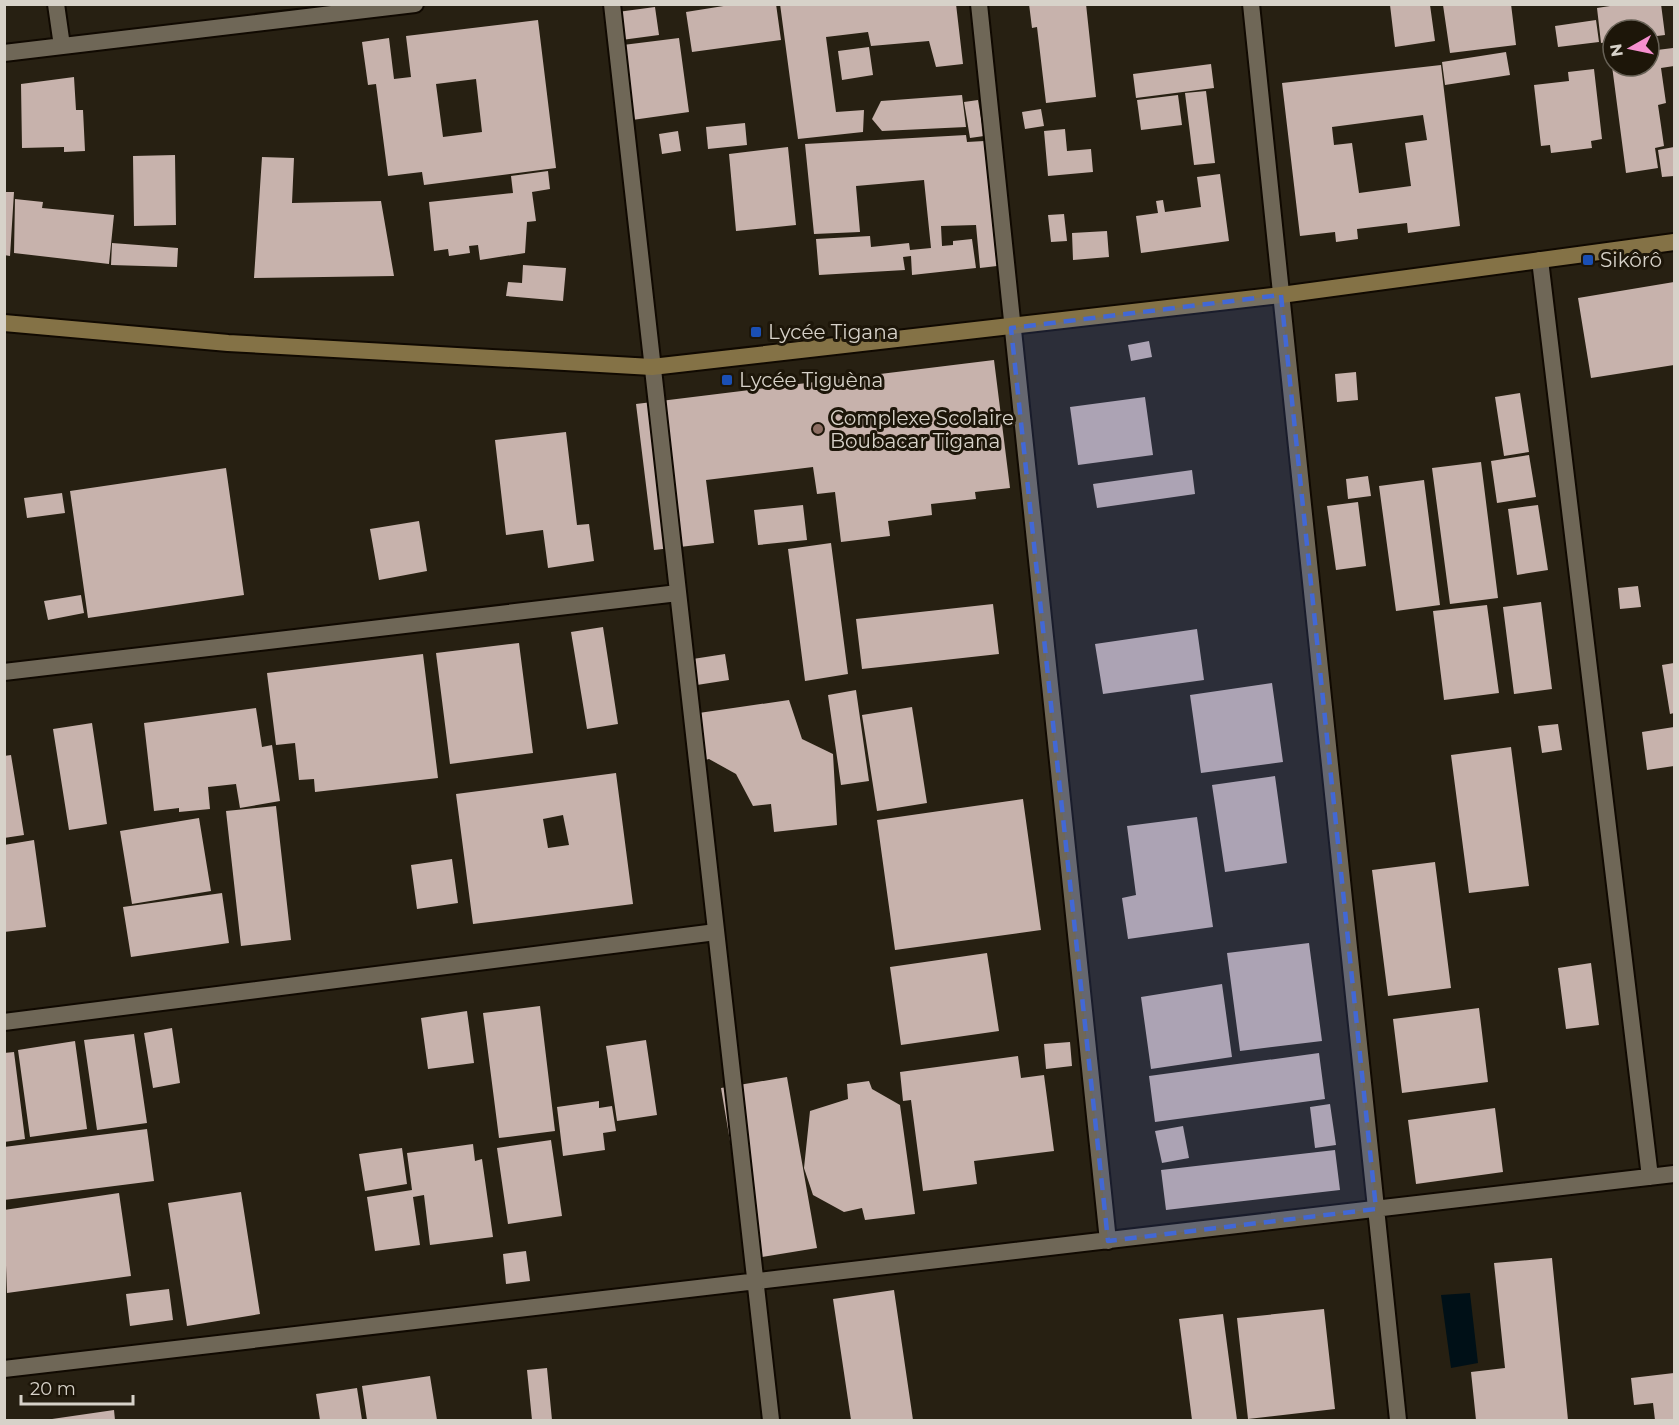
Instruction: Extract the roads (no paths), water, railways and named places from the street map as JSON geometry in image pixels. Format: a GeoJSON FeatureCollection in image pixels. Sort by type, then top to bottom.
{"type":"FeatureCollection","features":[{"type":"Feature","properties":{"kind":"main road"},"geometry":{"type":"LineString","coordinates":[[4,323],[228,343],[652,367],[1011,328],[1281,295],[1674,242]]}},
{"type":"Feature","properties":{"kind":"street"},"geometry":{"type":"LineString","coordinates":[[56,4],[62,46]]}},
{"type":"Feature","properties":{"kind":"street"},"geometry":{"type":"LineString","coordinates":[[4,53],[415,4]]}},
{"type":"Feature","properties":{"kind":"street"},"geometry":{"type":"LineString","coordinates":[[612,4],[771,1420]]}},
{"type":"Feature","properties":{"kind":"street"},"geometry":{"type":"LineString","coordinates":[[979,4],[1011,328],[1108,1240]]}},
{"type":"Feature","properties":{"kind":"street"},"geometry":{"type":"LineString","coordinates":[[1251,4],[1398,1420]]}},
{"type":"Feature","properties":{"kind":"street"},"geometry":{"type":"LineString","coordinates":[[1540,260],[1650,1177]]}},
{"type":"Feature","properties":{"kind":"street"},"geometry":{"type":"LineString","coordinates":[[4,672],[678,593]]}},
{"type":"Feature","properties":{"kind":"street"},"geometry":{"type":"LineString","coordinates":[[4,1022],[716,932]]}},
{"type":"Feature","properties":{"kind":"street"},"geometry":{"type":"LineString","coordinates":[[4,1369],[1674,1174]]}},
{"type":"Feature","properties":{"kind":"place","name":"Sikôrô"},"geometry":{"type":"Point","coordinates":[1588,260]}},
{"type":"Feature","properties":{"kind":"place","name":"Lycée Tigana"},"geometry":{"type":"Point","coordinates":[756,332]}},
{"type":"Feature","properties":{"kind":"place","name":"Lycée Tiguèna"},"geometry":{"type":"Point","coordinates":[727,380]}},
{"type":"Feature","properties":{"kind":"place","name":"Complexe Scolaire Boubacar Tigana"},"geometry":{"type":"Point","coordinates":[818,429]}}]}
